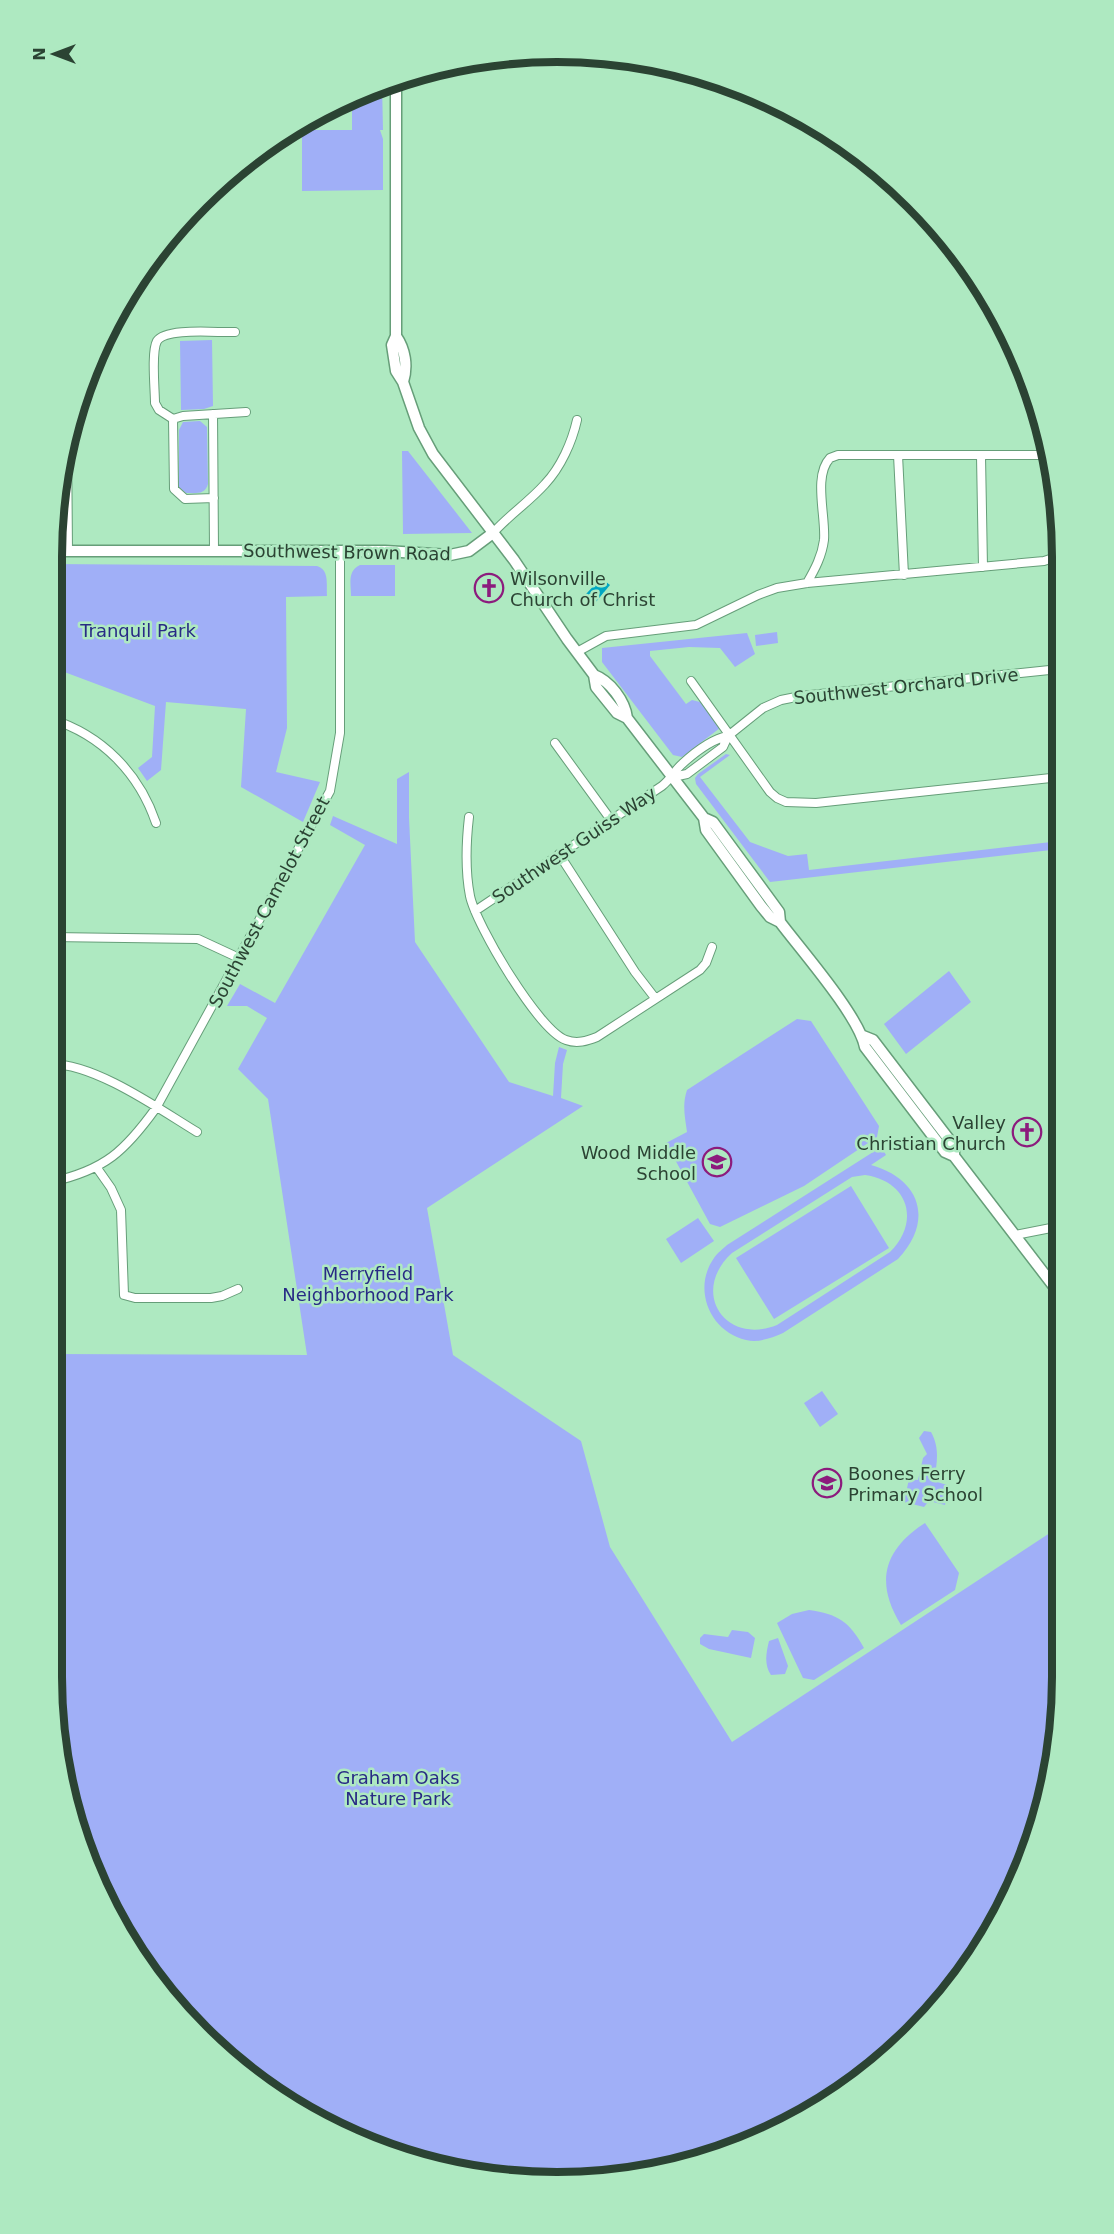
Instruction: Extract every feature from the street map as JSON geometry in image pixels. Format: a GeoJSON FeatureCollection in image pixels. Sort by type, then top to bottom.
{"type":"FeatureCollection","features":[{"type":"Feature","properties":{"kind":"main road"},"geometry":{"type":"LineString","coordinates":[[396,89],[396,336],[392,345],[396,371],[403,382],[420,428],[433,454],[493,533],[594,675],[596,687],[617,713],[627,718],[704,819],[713,822],[779,912],[780,922],[863,1036],[873,1040],[915,1094],[954,1146],[954,1156],[1052,1284]]}},
{"type":"Feature","properties":{"kind":"main road","name":"Southwest Brown Road"},"geometry":{"type":"LineString","coordinates":[[62,551],[214,550],[457,554],[474,548],[493,533]]}},
{"type":"Feature","properties":{"kind":"street"},"geometry":{"type":"LineString","coordinates":[[235,332],[176,332],[166,334],[157,341],[155,403],[159,410],[173,419],[183,416],[246,412]]}},
{"type":"Feature","properties":{"kind":"street"},"geometry":{"type":"LineString","coordinates":[[213,414],[214,550]]}},
{"type":"Feature","properties":{"kind":"street"},"geometry":{"type":"LineString","coordinates":[[173,419],[174,489],[185,499],[214,498]]}},
{"type":"Feature","properties":{"kind":"street","name":"Southwest Brown Road"},"geometry":{"type":"LineString","coordinates":[[493,533],[506,518],[547,483],[565,454],[577,420]]}},
{"type":"Feature","properties":{"kind":"street"},"geometry":{"type":"LineString","coordinates":[[807,583],[816,567],[824,538],[821,478],[825,464],[830,458],[838,455],[1042,456]]}},
{"type":"Feature","properties":{"kind":"street"},"geometry":{"type":"LineString","coordinates":[[898,455],[904,575]]}},
{"type":"Feature","properties":{"kind":"street"},"geometry":{"type":"LineString","coordinates":[[981,456],[983,567]]}},
{"type":"Feature","properties":{"kind":"street"},"geometry":{"type":"LineString","coordinates":[[68,479],[68,551]]}},
{"type":"Feature","properties":{"kind":"street","name":"Southwest Camelot Street"},"geometry":{"type":"LineString","coordinates":[[62,1179],[97,1168],[137,1134],[156,1108],[330,791],[340,733],[340,551]]}},
{"type":"Feature","properties":{"kind":"street"},"geometry":{"type":"LineString","coordinates":[[577,652],[606,636],[696,625],[777,588],[1052,558]]}},
{"type":"Feature","properties":{"kind":"street","name":"Southwest Orchard Drive"},"geometry":{"type":"LineString","coordinates":[[673,777],[680,765],[717,738],[729,736],[763,708],[781,700],[1052,670]]}},
{"type":"Feature","properties":{"kind":"street"},"geometry":{"type":"LineString","coordinates":[[691,681],[770,792],[786,802],[869,799],[1052,778]]}},
{"type":"Feature","properties":{"kind":"street"},"geometry":{"type":"LineString","coordinates":[[62,723],[80,730],[117,758],[135,780],[149,803],[156,823]]}},
{"type":"Feature","properties":{"kind":"street"},"geometry":{"type":"LineString","coordinates":[[555,742],[611,820]]}},
{"type":"Feature","properties":{"kind":"street","name":"Southwest Guiss Way"},"geometry":{"type":"LineString","coordinates":[[475,911],[673,777]]}},
{"type":"Feature","properties":{"kind":"street"},"geometry":{"type":"LineString","coordinates":[[469,817],[466,840],[467,873],[475,911],[498,958],[552,1032],[566,1041],[579,1042],[597,1036],[700,970],[706,963],[712,948]]}},
{"type":"Feature","properties":{"kind":"street"},"geometry":{"type":"LineString","coordinates":[[559,854],[635,972],[655,998]]}},
{"type":"Feature","properties":{"kind":"street"},"geometry":{"type":"LineString","coordinates":[[62,937],[198,939],[239,958]]}},
{"type":"Feature","properties":{"kind":"street"},"geometry":{"type":"LineString","coordinates":[[62,1065],[76,1067],[95,1074],[197,1132]]}},
{"type":"Feature","properties":{"kind":"street"},"geometry":{"type":"LineString","coordinates":[[97,1168],[111,1188],[121,1210],[124,1294],[135,1298],[211,1298],[238,1289]]}},
{"type":"Feature","properties":{"kind":"street"},"geometry":{"type":"LineString","coordinates":[[1015,1235],[1052,1229]]}},
{"type":"Feature","properties":{"kind":"green space"},"geometry":{"type":"Polygon","coordinates":[[[382,94],[383,130],[380,130],[383,139],[383,190],[302,191],[302,132],[306,130],[352,130],[352,106],[382,94]]]}},
{"type":"Feature","properties":{"kind":"green space"},"geometry":{"type":"Polygon","coordinates":[[[212,340],[213,406],[204,409],[181,410],[180,341],[212,340]]]}},
{"type":"Feature","properties":{"kind":"green space"},"geometry":{"type":"Polygon","coordinates":[[[200,421],[207,427],[208,484],[207,488],[200,493],[186,493],[179,487],[179,430],[183,422],[200,421]]]}},
{"type":"Feature","properties":{"kind":"green space"},"geometry":{"type":"Polygon","coordinates":[[[402,451],[408,451],[472,533],[403,534],[402,451]]]}},
{"type":"Feature","properties":{"kind":"green space","name":"Tranquil Park"},"geometry":{"type":"Polygon","coordinates":[[[62,564],[317,566],[324,571],[327,596],[286,597],[287,728],[276,772],[320,782],[303,822],[241,787],[246,709],[166,702],[161,770],[147,781],[138,768],[152,757],[155,706],[62,671],[62,564]]]}},
{"type":"Feature","properties":{"kind":"green space"},"geometry":{"type":"Polygon","coordinates":[[[360,565],[395,565],[395,596],[351,596],[351,574],[360,565]]]}},
{"type":"Feature","properties":{"kind":"green space"},"geometry":{"type":"Polygon","coordinates":[[[777,632],[778,643],[756,646],[755,635],[777,632]]]}},
{"type":"Feature","properties":{"kind":"green space"},"geometry":{"type":"Polygon","coordinates":[[[747,633],[755,654],[735,667],[720,648],[689,647],[650,651],[650,656],[686,704],[692,700],[700,702],[720,728],[682,757],[673,755],[602,662],[602,648],[747,633]]]}},
{"type":"Feature","properties":{"kind":"green space"},"geometry":{"type":"Polygon","coordinates":[[[726,754],[730,755],[700,777],[750,842],[788,856],[807,854],[809,870],[1052,842],[1052,850],[770,882],[696,784],[695,778],[726,754]]]}},
{"type":"Feature","properties":{"kind":"green space","name":"Graham Oaks Nature Park"},"geometry":{"type":"Polygon","coordinates":[[[409,772],[415,942],[509,1082],[553,1096],[555,1063],[559,1047],[567,1050],[563,1064],[561,1098],[583,1106],[427,1208],[453,1355],[581,1441],[610,1547],[732,1742],[1052,1532],[1051,1709],[1043,1774],[1036,1805],[1015,1867],[986,1925],[969,1952],[930,2004],[884,2050],[832,2089],[805,2106],[747,2135],[685,2156],[654,2163],[622,2168],[557,2172],[492,2168],[460,2163],[429,2156],[367,2135],[309,2106],[282,2089],[243,2061],[241,2052],[230,2050],[184,2004],[145,1952],[128,1925],[99,1867],[78,1805],[71,1774],[66,1742],[62,1677],[62,1354],[307,1355],[268,1099],[238,1069],[267,1018],[247,1006],[227,1006],[240,984],[275,1003],[365,845],[330,825],[333,816],[397,844],[397,779],[409,772]]]}},
{"type":"Feature","properties":{"kind":"green space"},"geometry":{"type":"Polygon","coordinates":[[[949,971],[971,1002],[906,1054],[884,1024],[949,971]]]}},
{"type":"Feature","properties":{"kind":"green space"},"geometry":{"type":"Polygon","coordinates":[[[797,1019],[811,1021],[879,1126],[877,1137],[804,1186],[720,1227],[710,1224],[666,1143],[687,1132],[684,1106],[687,1090],[797,1019]]]}},
{"type":"Feature","properties":{"kind":"green space"},"geometry":{"type":"Polygon","coordinates":[[[881,1147],[886,1155],[871,1165],[888,1171],[901,1180],[911,1191],[917,1203],[916,1230],[909,1245],[898,1259],[783,1333],[756,1341],[733,1335],[714,1319],[708,1308],[705,1283],[708,1270],[715,1256],[727,1245],[881,1147]],[[865,1175],[852,1177],[732,1253],[720,1268],[714,1283],[714,1298],[719,1311],[728,1321],[742,1328],[758,1329],[777,1325],[890,1252],[900,1240],[907,1216],[900,1194],[880,1179],[865,1175]]]}},
{"type":"Feature","properties":{"kind":"green space"},"geometry":{"type":"Polygon","coordinates":[[[851,1186],[889,1248],[774,1319],[736,1258],[851,1186]]]}},
{"type":"Feature","properties":{"kind":"green space"},"geometry":{"type":"Polygon","coordinates":[[[698,1218],[714,1241],[681,1263],[666,1239],[698,1218]]]}},
{"type":"Feature","properties":{"kind":"green space"},"geometry":{"type":"Polygon","coordinates":[[[822,1391],[838,1414],[820,1427],[804,1403],[822,1391]]]}},
{"type":"Feature","properties":{"kind":"green space"},"geometry":{"type":"Polygon","coordinates":[[[924,1431],[931,1432],[936,1444],[937,1462],[934,1481],[947,1485],[949,1488],[945,1505],[929,1501],[924,1507],[904,1502],[909,1479],[918,1480],[923,1458],[927,1454],[919,1438],[924,1431]]]}},
{"type":"Feature","properties":{"kind":"green space"},"geometry":{"type":"Polygon","coordinates":[[[925,1523],[959,1573],[955,1590],[901,1625],[888,1595],[886,1581],[888,1568],[900,1544],[925,1523]]]}},
{"type":"Feature","properties":{"kind":"green space"},"geometry":{"type":"Polygon","coordinates":[[[809,1610],[828,1614],[842,1621],[854,1632],[864,1648],[814,1680],[803,1678],[777,1623],[792,1614],[809,1610]]]}},
{"type":"Feature","properties":{"kind":"green space"},"geometry":{"type":"Polygon","coordinates":[[[732,1630],[748,1632],[755,1638],[751,1658],[709,1649],[700,1644],[700,1638],[704,1634],[728,1637],[732,1630]]]}},
{"type":"Feature","properties":{"kind":"green space"},"geometry":{"type":"Polygon","coordinates":[[[778,1638],[788,1666],[785,1674],[771,1675],[766,1663],[767,1650],[769,1641],[778,1638]]]}},
{"type":"Feature","properties":{"kind":"shaded area"},"geometry":{"type":"Polygon","coordinates":[[[601,578],[610,585],[595,603],[586,594],[601,578]]]}},
{"type":"Feature","properties":{"kind":"place","name":"Wilsonville Church of Christ"},"geometry":{"type":"Point","coordinates":[489,588]}},
{"type":"Feature","properties":{"kind":"place","name":"Valley Christian Church"},"geometry":{"type":"Point","coordinates":[1027,1132]}},
{"type":"Feature","properties":{"kind":"place","name":"Wood Middle School"},"geometry":{"type":"Point","coordinates":[717,1162]}},
{"type":"Feature","properties":{"kind":"place","name":"Boones Ferry Primary School"},"geometry":{"type":"Point","coordinates":[827,1483]}},
{"type":"Feature","properties":{"kind":"park label","name":"Merryfield Neighborhood Park"},"geometry":{"type":"Point","coordinates":[368,1283]}}]}
